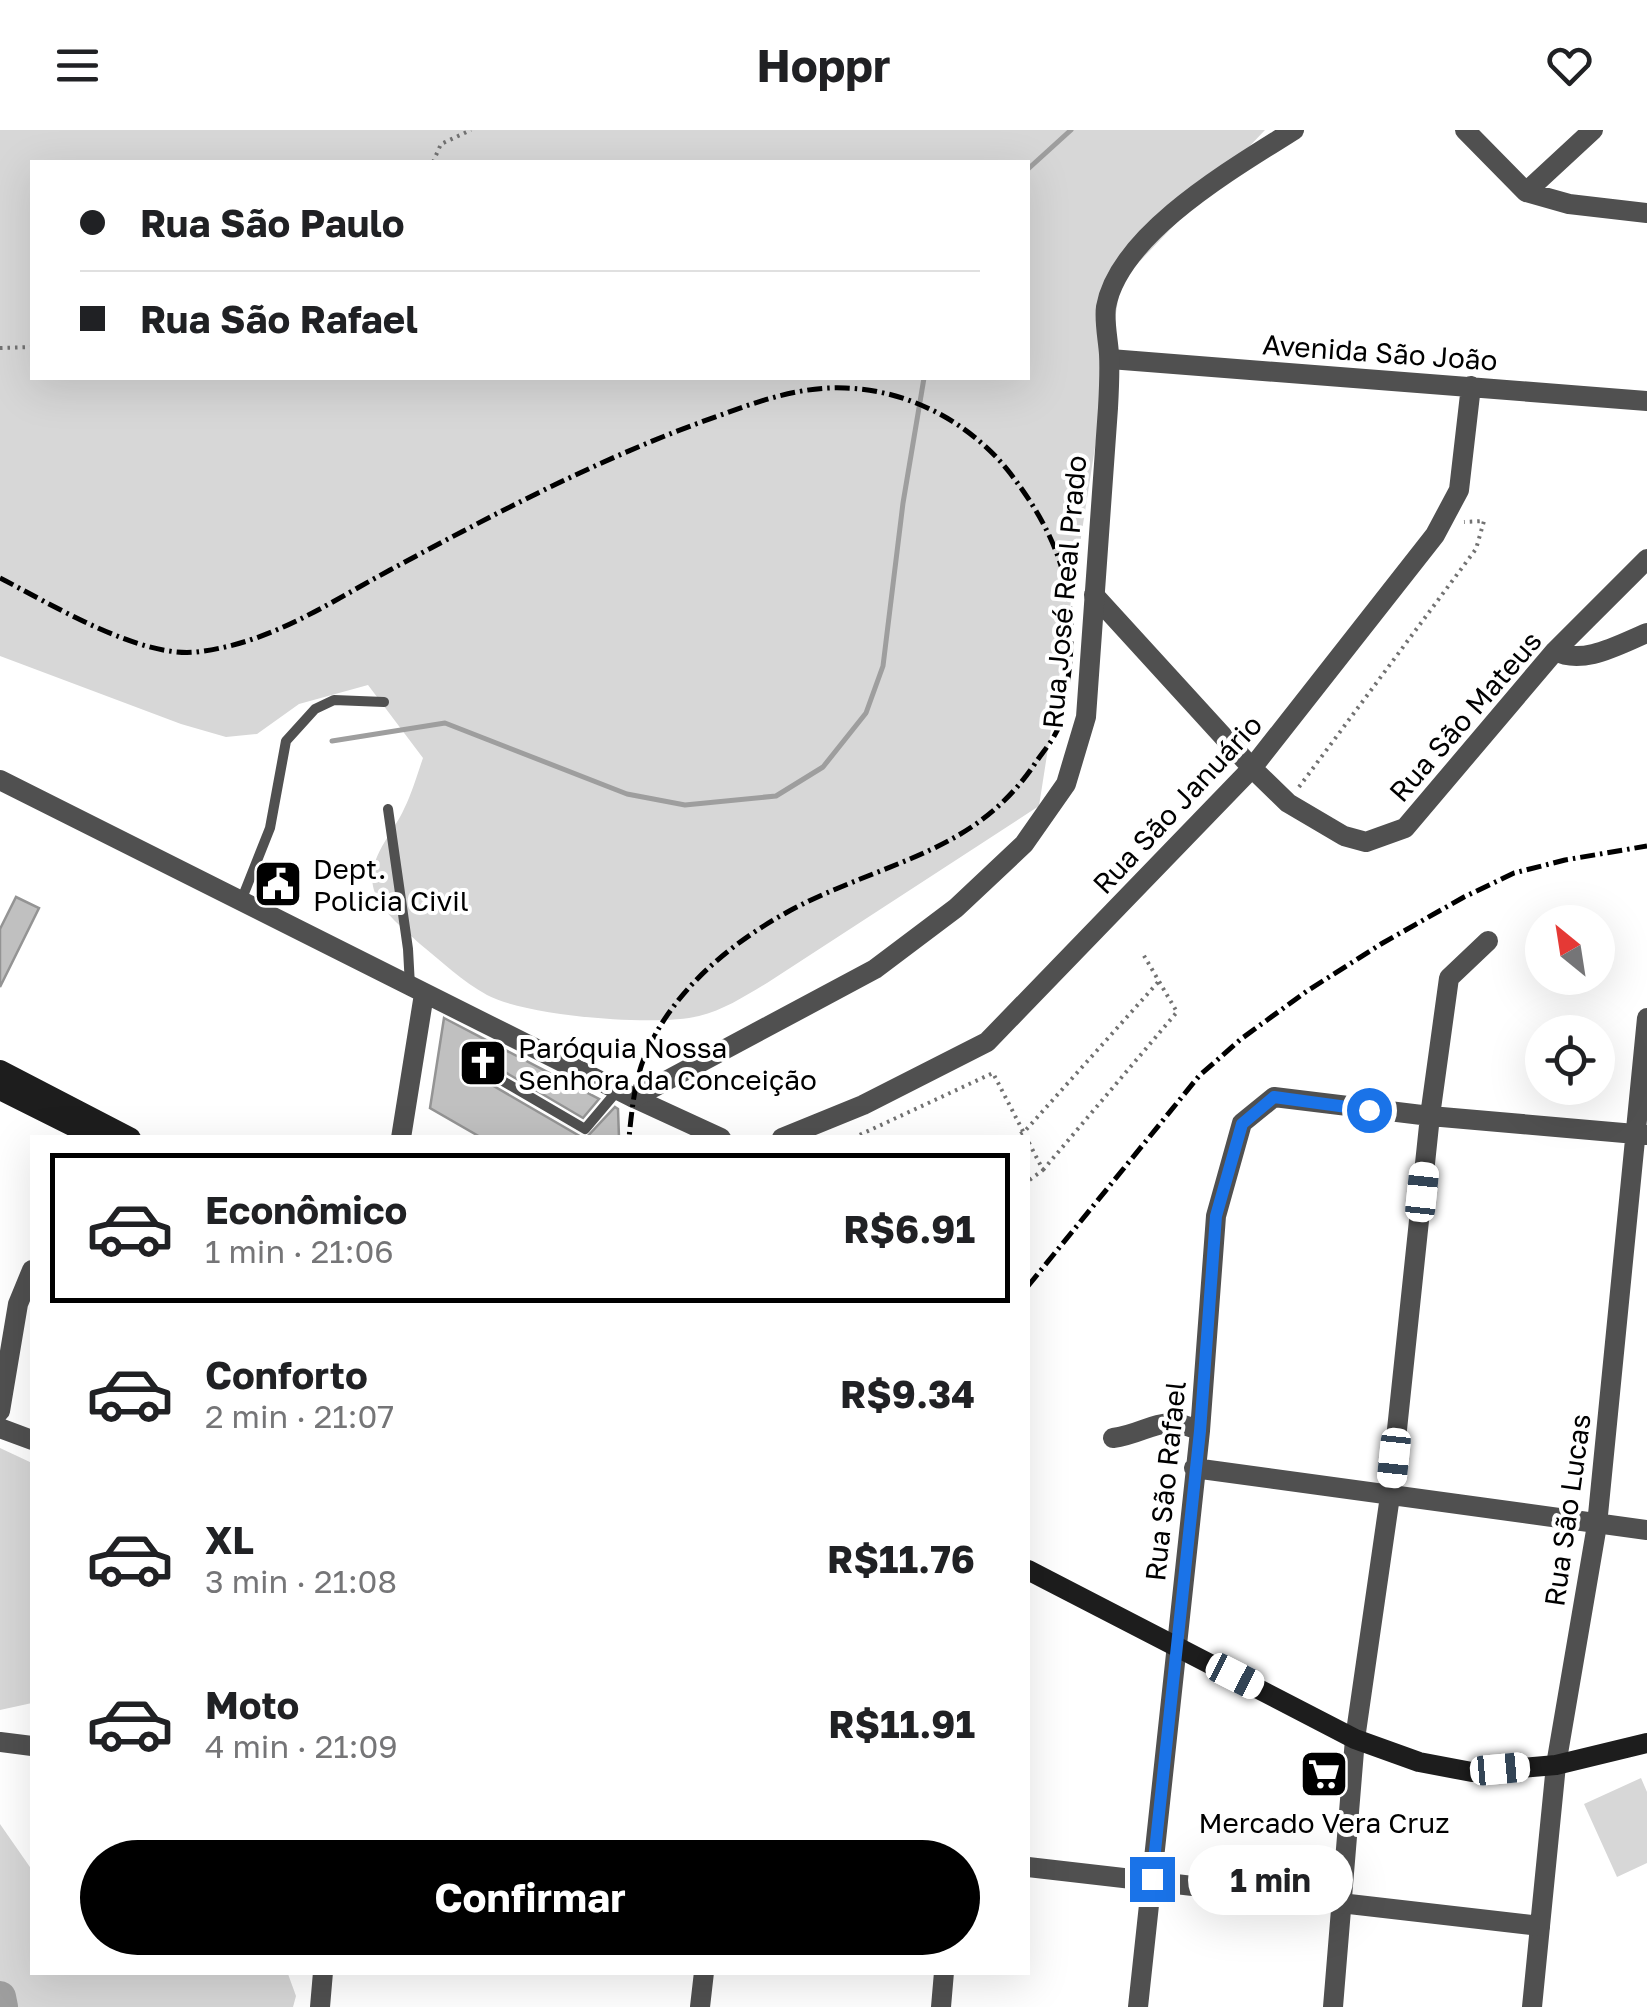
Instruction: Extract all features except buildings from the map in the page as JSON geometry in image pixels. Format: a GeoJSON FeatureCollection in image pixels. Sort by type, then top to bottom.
{"type":"FeatureCollection","features":[{"type":"Feature","properties":{"kind":"main road"},"geometry":{"type":"LineString","coordinates":[[0,1070],[92,1132]]}},
{"type":"Feature","properties":{"kind":"main road"},"geometry":{"type":"LineString","coordinates":[[0,1090],[92,1132]]}},
{"type":"Feature","properties":{"kind":"main road"},"geometry":{"type":"LineString","coordinates":[[1030,1571],[1355,1738],[1419,1762],[1472,1772],[1556,1765],[1647,1743]]}},
{"type":"Feature","properties":{"kind":"street","name":"Rua José Real Prado"},"geometry":{"type":"LineString","coordinates":[[626,1094],[875,969],[956,908],[1024,844],[1066,784],[1086,717],[1110,360],[1106,309],[1118,272],[1144,236],[1294,130]]}},
{"type":"Feature","properties":{"kind":"street"},"geometry":{"type":"LineString","coordinates":[[1465,130],[1526,192],[1570,204],[1647,213]]}},
{"type":"Feature","properties":{"kind":"street"},"geometry":{"type":"LineString","coordinates":[[1526,192],[1593,130]]}},
{"type":"Feature","properties":{"kind":"street","name":"Avenida São João"},"geometry":{"type":"LineString","coordinates":[[1110,360],[1647,401]]}},
{"type":"Feature","properties":{"kind":"street","name":"Rua São Januário"},"geometry":{"type":"LineString","coordinates":[[789,1135],[863,1105],[988,1042],[1252,768],[1435,536],[1460,490],[1471,386]]}},
{"type":"Feature","properties":{"kind":"street","name":"Rua São Mateus"},"geometry":{"type":"LineString","coordinates":[[1094,594],[1288,803],[1344,836],[1366,842],[1405,828],[1555,652],[1647,558]]}},
{"type":"Feature","properties":{"kind":"street"},"geometry":{"type":"LineString","coordinates":[[1555,652],[1565,657],[1583,656],[1647,633]]}},
{"type":"Feature","properties":{"kind":"street"},"geometry":{"type":"LineString","coordinates":[[0,780],[417,991],[715,1135]]}},
{"type":"Feature","properties":{"kind":"street"},"geometry":{"type":"LineString","coordinates":[[1333,2007],[1355,1738],[1390,1496],[1430,1116],[1449,978],[1488,942]]}},
{"type":"Feature","properties":{"kind":"street"},"geometry":{"type":"LineString","coordinates":[[401,1135],[417,991]]}},
{"type":"Feature","properties":{"kind":"street","name":"Rua São Lucas"},"geometry":{"type":"LineString","coordinates":[[1532,2007],[1556,1765],[1597,1525],[1642,1134],[1647,1018]]}},
{"type":"Feature","properties":{"kind":"street","name":"Rua São Rafael"},"geometry":{"type":"LineString","coordinates":[[1138,2007],[1200,1431],[1216,1216],[1242,1124],[1274,1097],[1430,1116]]}},
{"type":"Feature","properties":{"kind":"street"},"geometry":{"type":"LineString","coordinates":[[1430,1116],[1642,1134]]}},
{"type":"Feature","properties":{"kind":"street"},"geometry":{"type":"LineString","coordinates":[[0,1411],[18,1304],[30,1275]]}},
{"type":"Feature","properties":{"kind":"street"},"geometry":{"type":"LineString","coordinates":[[1113,1438],[1163,1421],[1183,1422],[1200,1431]]}},
{"type":"Feature","properties":{"kind":"street"},"geometry":{"type":"LineString","coordinates":[[0,1428],[30,1439]]}},
{"type":"Feature","properties":{"kind":"street"},"geometry":{"type":"LineString","coordinates":[[1194,1468],[1647,1530]]}},
{"type":"Feature","properties":{"kind":"street"},"geometry":{"type":"LineString","coordinates":[[0,1742],[30,1746]]}},
{"type":"Feature","properties":{"kind":"street"},"geometry":{"type":"LineString","coordinates":[[1030,1867],[1540,1926]]}},
{"type":"Feature","properties":{"kind":"street"},"geometry":{"type":"LineString","coordinates":[[320,2007],[323,1975]]}},
{"type":"Feature","properties":{"kind":"street"},"geometry":{"type":"LineString","coordinates":[[700,2007],[704,1975]]}},
{"type":"Feature","properties":{"kind":"street"},"geometry":{"type":"LineString","coordinates":[[941,2007],[944,1975]]}},
{"type":"Feature","properties":{"kind":"lane"},"geometry":{"type":"LineString","coordinates":[[240,902],[270,828],[286,742],[314,709],[334,700],[384,702]]}},
{"type":"Feature","properties":{"kind":"lane"},"geometry":{"type":"LineString","coordinates":[[388,809],[417,991]]}},
{"type":"Feature","properties":{"kind":"lane"},"geometry":{"type":"LineString","coordinates":[[477,1066],[585,1133],[626,1094]]}},
{"type":"Feature","properties":{"kind":"path"},"geometry":{"type":"LineString","coordinates":[[435,160],[441,144],[471,130]]}},
{"type":"Feature","properties":{"kind":"path"},"geometry":{"type":"LineString","coordinates":[[0,348],[30,347]]}},
{"type":"Feature","properties":{"kind":"path"},"geometry":{"type":"LineString","coordinates":[[1288,803],[1476,549],[1484,522],[1468,520],[1435,536]]}},
{"type":"Feature","properties":{"kind":"path"},"geometry":{"type":"LineString","coordinates":[[1030,1180],[1043,1170],[1177,1012],[1143,954]]}},
{"type":"Feature","properties":{"kind":"path"},"geometry":{"type":"LineString","coordinates":[[1019,1135],[1160,980]]}},
{"type":"Feature","properties":{"kind":"path"},"geometry":{"type":"LineString","coordinates":[[859,1135],[993,1073],[1028,1135]]}},
{"type":"Feature","properties":{"kind":"path"},"geometry":{"type":"LineString","coordinates":[[1030,1140],[1043,1170]]}},
{"type":"Feature","properties":{"kind":"shaded area"},"geometry":{"type":"Polygon","coordinates":[[[0,130],[1265,130],[1121,281],[1039,806],[734,1002],[699,1016],[653,1020],[591,1018],[530,1009],[487,995],[469,984],[401,927],[375,893],[373,870],[407,803],[423,758],[368,685],[299,704],[257,734],[226,737],[0,656],[0,130]]]}},
{"type":"Feature","properties":{"kind":"shaded area"},"geometry":{"type":"Polygon","coordinates":[[[0,1448],[30,1462],[30,1703],[0,1710],[0,1448]]]}},
{"type":"Feature","properties":{"kind":"shaded area"},"geometry":{"type":"Polygon","coordinates":[[[1641,1778],[1647,1792],[1647,1863],[1617,1877],[1584,1804],[1641,1778]]]}},
{"type":"Feature","properties":{"kind":"shaded area"},"geometry":{"type":"Polygon","coordinates":[[[0,1824],[30,1867],[30,1975],[288,1975],[296,1996],[293,2007],[0,2007],[0,1824]]]}},
{"type":"Feature","properties":{"kind":"waterway"},"geometry":{"type":"LineString","coordinates":[[1030,167],[1071,130]]}},
{"type":"Feature","properties":{"kind":"waterway"},"geometry":{"type":"LineString","coordinates":[[332,741],[445,723],[627,794],[685,805],[776,796],[823,767],[866,713],[883,666],[903,503],[924,380]]}},
{"type":"Feature","properties":{"kind":"waterway"},"geometry":{"type":"LineString","coordinates":[[0,1997],[2,2007]]}},
{"type":"Feature","properties":{"kind":"railway"},"geometry":{"type":"LineString","coordinates":[[0,578],[122,638],[173,652],[196,652],[273,632],[592,467],[676,432],[780,396],[829,388],[892,395],[937,412],[977,439],[1010,473],[1031,503],[1048,532],[1067,589],[1071,650],[1057,731],[1016,788],[971,827],[947,842],[780,916],[703,973],[681,997],[648,1049],[637,1081],[629,1135]]}},
{"type":"Feature","properties":{"kind":"railway"},"geometry":{"type":"LineString","coordinates":[[1030,1284],[1199,1076],[1241,1039],[1307,991],[1381,944],[1514,873],[1647,846]]}},
{"type":"Feature","properties":{"kind":"place","name":"Dept. Policia Civil"},"geometry":{"type":"Point","coordinates":[278,884]}},
{"type":"Feature","properties":{"kind":"place","name":"Paróquia Nossa Senhora da Conceição"},"geometry":{"type":"Point","coordinates":[483,1063]}},
{"type":"Feature","properties":{"kind":"place","name":"Mercado Vera Cruz"},"geometry":{"type":"Point","coordinates":[1324,1774]}},
{"type":"Feature","properties":{"kind":"route"},"geometry":{"type":"LineString","coordinates":[[1152,1879],[1200,1431],[1216,1216],[1233,1154],[1242,1124],[1274,1097],[1369,1110]]}}]}
